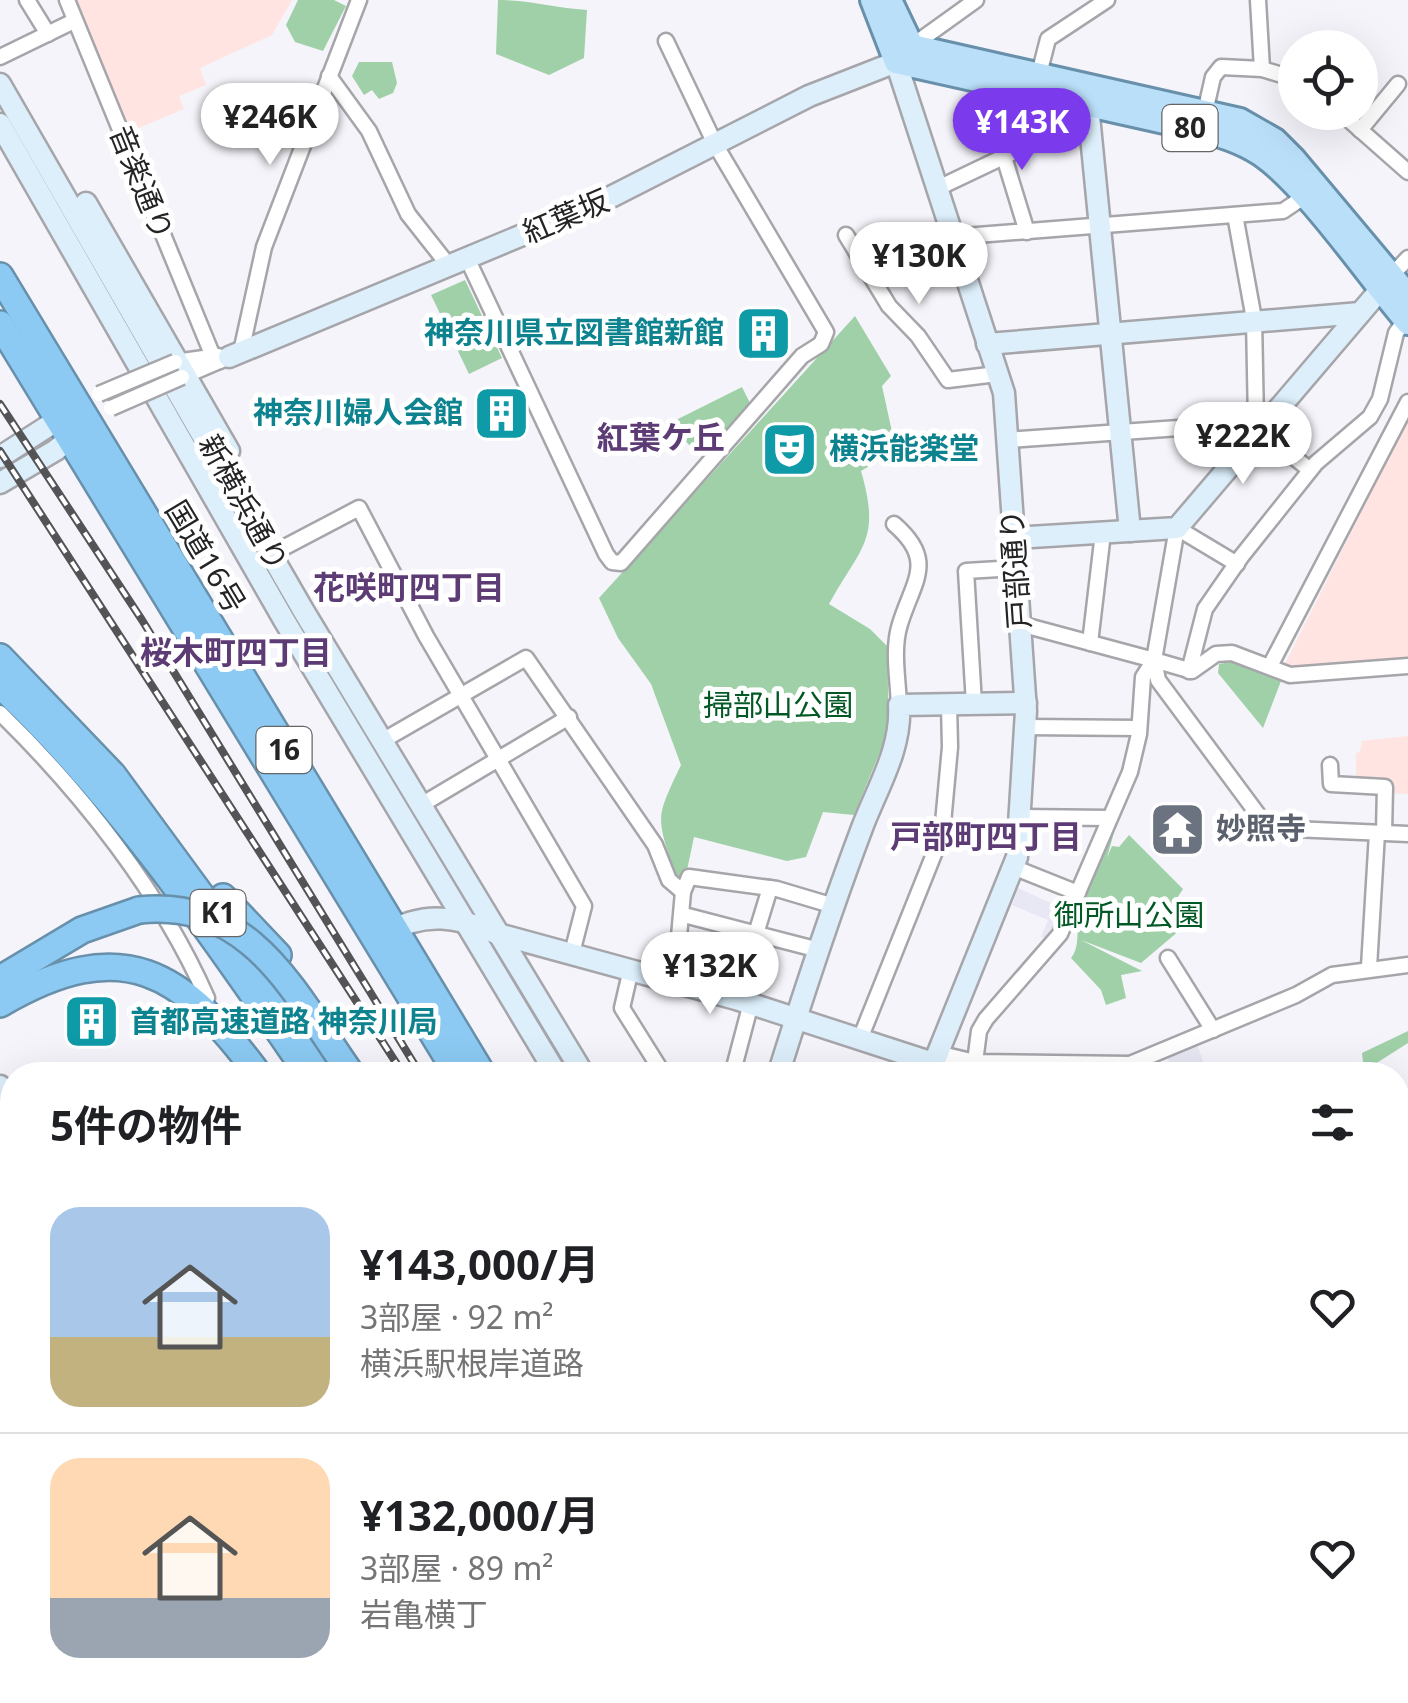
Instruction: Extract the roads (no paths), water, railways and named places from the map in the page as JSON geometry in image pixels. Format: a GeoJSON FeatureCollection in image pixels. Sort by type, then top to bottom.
{"type":"FeatureCollection","features":[{"type":"Feature","properties":{"kind":"highway","name":"国道16号"},"geometry":{"type":"LineString","coordinates":[[0,276],[78,416],[384,935],[451,1062]]}},
{"type":"Feature","properties":{"kind":"highway","name":"国道16号"},"geometry":{"type":"LineString","coordinates":[[0,324],[78,416]]}},
{"type":"Feature","properties":{"kind":"highway","name":"K1"},"geometry":{"type":"LineString","coordinates":[[0,658],[100,776],[323,1062]]}},
{"type":"Feature","properties":{"kind":"highway","name":"K1"},"geometry":{"type":"LineString","coordinates":[[0,686],[100,776],[300,1062]]}},
{"type":"Feature","properties":{"kind":"highway"},"geometry":{"type":"LineString","coordinates":[[100,776],[281,1062]]}},
{"type":"Feature","properties":{"kind":"highway"},"geometry":{"type":"LineString","coordinates":[[100,776],[286,965],[354,1062]]}},
{"type":"Feature","properties":{"kind":"highway"},"geometry":{"type":"LineString","coordinates":[[0,979],[82,930],[139,910],[202,912],[238,930],[279,972],[343,1062]]}},
{"type":"Feature","properties":{"kind":"highway","name":"国道16号"},"geometry":{"type":"LineString","coordinates":[[384,935],[474,1062]]}},
{"type":"Feature","properties":{"kind":"highway"},"geometry":{"type":"LineString","coordinates":[[0,1004],[67,973],[106,967],[146,972],[203,1006],[248,1062]]}},
{"type":"Feature","properties":{"kind":"main road"},"geometry":{"type":"LineString","coordinates":[[872,0],[904,54]]}},
{"type":"Feature","properties":{"kind":"main road"},"geometry":{"type":"LineString","coordinates":[[890,0],[904,54]]}},
{"type":"Feature","properties":{"kind":"main road","name":"80"},"geometry":{"type":"LineString","coordinates":[[904,54],[1039,74],[1090,103],[1205,112],[1240,120],[1275,140],[1310,192]]}},
{"type":"Feature","properties":{"kind":"main road","name":"80"},"geometry":{"type":"LineString","coordinates":[[904,54],[1236,140],[1310,192],[1408,294]]}},
{"type":"Feature","properties":{"kind":"main road","name":"80"},"geometry":{"type":"LineString","coordinates":[[1393,275],[1407,321]]}},
{"type":"Feature","properties":{"kind":"street"},"geometry":{"type":"LineString","coordinates":[[28,0],[48,34]]}},
{"type":"Feature","properties":{"kind":"street","name":"音楽通り"},"geometry":{"type":"LineString","coordinates":[[67,0],[226,356]]}},
{"type":"Feature","properties":{"kind":"street"},"geometry":{"type":"LineString","coordinates":[[0,457],[181,369],[226,356],[359,0]]}},
{"type":"Feature","properties":{"kind":"street"},"geometry":{"type":"LineString","coordinates":[[951,19],[957,0]]}},
{"type":"Feature","properties":{"kind":"street"},"geometry":{"type":"LineString","coordinates":[[904,54],[976,0]]}},
{"type":"Feature","properties":{"kind":"street"},"geometry":{"type":"LineString","coordinates":[[1039,74],[1048,39],[1107,0]]}},
{"type":"Feature","properties":{"kind":"street"},"geometry":{"type":"LineString","coordinates":[[1258,0],[1262,68]]}},
{"type":"Feature","properties":{"kind":"street"},"geometry":{"type":"LineString","coordinates":[[0,58],[74,21]]}},
{"type":"Feature","properties":{"kind":"street"},"geometry":{"type":"LineString","coordinates":[[329,76],[369,131],[408,214],[458,262],[606,554],[612,562],[621,563],[802,356],[826,336],[825,327],[715,144],[666,41]]}},
{"type":"Feature","properties":{"kind":"street","name":"紅葉坂"},"geometry":{"type":"LineString","coordinates":[[226,356],[632,188],[809,96],[904,54]]}},
{"type":"Feature","properties":{"kind":"street","name":"戸部通り"},"geometry":{"type":"LineString","coordinates":[[904,54],[936,189],[998,374],[1007,440],[1026,703],[1020,817],[1013,867],[934,1062]]}},
{"type":"Feature","properties":{"kind":"street"},"geometry":{"type":"LineString","coordinates":[[1205,112],[1213,76],[1221,67],[1262,68],[1278,73]]}},
{"type":"Feature","properties":{"kind":"street","name":"新横浜通り"},"geometry":{"type":"LineString","coordinates":[[0,84],[366,714],[576,1062]]}},
{"type":"Feature","properties":{"kind":"street"},"geometry":{"type":"LineString","coordinates":[[1378,108],[1398,84]]}},
{"type":"Feature","properties":{"kind":"street"},"geometry":{"type":"LineString","coordinates":[[936,189],[1004,157],[1090,103],[1130,532]]}},
{"type":"Feature","properties":{"kind":"street","name":"新横浜通り"},"geometry":{"type":"LineString","coordinates":[[0,124],[284,620],[549,1062]]}},
{"type":"Feature","properties":{"kind":"street"},"geometry":{"type":"LineString","coordinates":[[1360,130],[1405,161]]}},
{"type":"Feature","properties":{"kind":"street"},"geometry":{"type":"LineString","coordinates":[[34,141],[62,165],[181,369],[364,697],[366,714]]}},
{"type":"Feature","properties":{"kind":"street"},"geometry":{"type":"LineString","coordinates":[[1004,157],[1027,232]]}},
{"type":"Feature","properties":{"kind":"street"},"geometry":{"type":"LineString","coordinates":[[866,267],[952,237],[1283,211],[1310,192]]}},
{"type":"Feature","properties":{"kind":"street"},"geometry":{"type":"LineString","coordinates":[[1235,215],[1254,319],[1260,424],[1310,470]]}},
{"type":"Feature","properties":{"kind":"street"},"geometry":{"type":"LineString","coordinates":[[846,235],[889,306],[918,336],[948,380],[998,374]]}},
{"type":"Feature","properties":{"kind":"street"},"geometry":{"type":"LineString","coordinates":[[1393,275],[1260,424],[1178,528],[1154,660],[1158,680],[1268,828],[1408,834]]}},
{"type":"Feature","properties":{"kind":"street"},"geometry":{"type":"LineString","coordinates":[[988,344],[1360,313]]}},
{"type":"Feature","properties":{"kind":"street"},"geometry":{"type":"LineString","coordinates":[[1189,671],[1205,609],[1236,564],[1310,470],[1370,417],[1380,399],[1396,333],[1407,321]]}},
{"type":"Feature","properties":{"kind":"street"},"geometry":{"type":"LineString","coordinates":[[0,483],[78,416],[111,408],[181,369]]}},
{"type":"Feature","properties":{"kind":"street"},"geometry":{"type":"LineString","coordinates":[[1270,666],[1408,402]]}},
{"type":"Feature","properties":{"kind":"street"},"geometry":{"type":"LineString","coordinates":[[1007,440],[1260,424]]}},
{"type":"Feature","properties":{"kind":"street"},"geometry":{"type":"LineString","coordinates":[[281,549],[360,508],[405,599],[584,906],[572,953]]}},
{"type":"Feature","properties":{"kind":"street"},"geometry":{"type":"LineString","coordinates":[[782,1062],[898,729],[900,624],[915,589],[918,559],[912,539],[894,524]]}},
{"type":"Feature","properties":{"kind":"street"},"geometry":{"type":"LineString","coordinates":[[1014,538],[1178,528],[1236,564]]}},
{"type":"Feature","properties":{"kind":"street"},"geometry":{"type":"LineString","coordinates":[[1090,644],[1103,533]]}},
{"type":"Feature","properties":{"kind":"street"},"geometry":{"type":"LineString","coordinates":[[974,704],[966,571],[1016,568]]}},
{"type":"Feature","properties":{"kind":"street"},"geometry":{"type":"LineString","coordinates":[[1020,624],[1189,671],[1216,654],[1232,653],[1290,675],[1408,666]]}},
{"type":"Feature","properties":{"kind":"street"},"geometry":{"type":"LineString","coordinates":[[382,741],[526,658],[655,845],[669,880],[683,892]]}},
{"type":"Feature","properties":{"kind":"street"},"geometry":{"type":"LineString","coordinates":[[975,1062],[979,1031],[986,1018],[1050,950],[1078,893],[1134,757],[1143,677],[1154,660]]}},
{"type":"Feature","properties":{"kind":"street"},"geometry":{"type":"LineString","coordinates":[[899,705],[1026,703]]}},
{"type":"Feature","properties":{"kind":"street"},"geometry":{"type":"LineString","coordinates":[[860,1039],[942,834],[950,748],[949,704]]}},
{"type":"Feature","properties":{"kind":"street"},"geometry":{"type":"LineString","coordinates":[[0,713],[70,790],[132,871],[165,918],[207,998]]}},
{"type":"Feature","properties":{"kind":"street"},"geometry":{"type":"LineString","coordinates":[[421,805],[569,716]]}},
{"type":"Feature","properties":{"kind":"street"},"geometry":{"type":"LineString","coordinates":[[1026,727],[1138,728]]}},
{"type":"Feature","properties":{"kind":"street"},"geometry":{"type":"LineString","coordinates":[[1330,765],[1331,784],[1385,786],[1369,967]]}},
{"type":"Feature","properties":{"kind":"street"},"geometry":{"type":"LineString","coordinates":[[1020,817],[1110,818]]}},
{"type":"Feature","properties":{"kind":"street"},"geometry":{"type":"LineString","coordinates":[[1013,867],[1078,893]]}},
{"type":"Feature","properties":{"kind":"street"},"geometry":{"type":"LineString","coordinates":[[675,981],[684,915],[683,892],[689,877],[770,888],[834,906]]}},
{"type":"Feature","properties":{"kind":"street"},"geometry":{"type":"LineString","coordinates":[[734,1062],[757,932],[770,888]]}},
{"type":"Feature","properties":{"kind":"street"},"geometry":{"type":"LineString","coordinates":[[684,915],[819,950]]}},
{"type":"Feature","properties":{"kind":"street"},"geometry":{"type":"LineString","coordinates":[[384,935],[433,917],[463,919],[498,934],[796,1017],[927,1062]]}},
{"type":"Feature","properties":{"kind":"street"},"geometry":{"type":"LineString","coordinates":[[1168,958],[1213,1030]]}},
{"type":"Feature","properties":{"kind":"street"},"geometry":{"type":"LineString","coordinates":[[1155,1062],[1213,1030],[1308,990],[1332,975],[1408,964]]}},
{"type":"Feature","properties":{"kind":"street"},"geometry":{"type":"LineString","coordinates":[[631,969],[622,1008],[656,1062]]}},
{"type":"Feature","properties":{"kind":"street"},"geometry":{"type":"LineString","coordinates":[[220,1037],[236,1062]]}},
{"type":"Feature","properties":{"kind":"railway"},"geometry":{"type":"LineString","coordinates":[[0,404],[142,620],[413,1062]]}},
{"type":"Feature","properties":{"kind":"railway"},"geometry":{"type":"LineString","coordinates":[[0,451],[396,1062]]}},
{"type":"Feature","properties":{"kind":"place","name":"神奈川県立図書館新館"},"geometry":{"type":"Point","coordinates":[763,333]}},
{"type":"Feature","properties":{"kind":"place","name":"神奈川婦人会館"},"geometry":{"type":"Point","coordinates":[502,413]}},
{"type":"Feature","properties":{"kind":"place","name":"横浜能楽堂"},"geometry":{"type":"Point","coordinates":[790,449]}},
{"type":"Feature","properties":{"kind":"place","name":"妙照寺"},"geometry":{"type":"Point","coordinates":[1177,829]}},
{"type":"Feature","properties":{"kind":"place","name":"首都高速道路 神奈川局"},"geometry":{"type":"Point","coordinates":[91,1022]}},
{"type":"Feature","properties":{"kind":"district","name":"紅葉ケ丘"},"geometry":{"type":"Point","coordinates":[661,438]}},
{"type":"Feature","properties":{"kind":"district","name":"花咲町四丁目"},"geometry":{"type":"Point","coordinates":[409,588]}},
{"type":"Feature","properties":{"kind":"district","name":"桜木町四丁目"},"geometry":{"type":"Point","coordinates":[236,653]}},
{"type":"Feature","properties":{"kind":"district","name":"戸部町四丁目"},"geometry":{"type":"Point","coordinates":[986,837]}},
{"type":"Feature","properties":{"kind":"park label","name":"掃部山公園"},"geometry":{"type":"Point","coordinates":[778,706]}},
{"type":"Feature","properties":{"kind":"park label","name":"御所山公園"},"geometry":{"type":"Point","coordinates":[1129,916]}}]}
